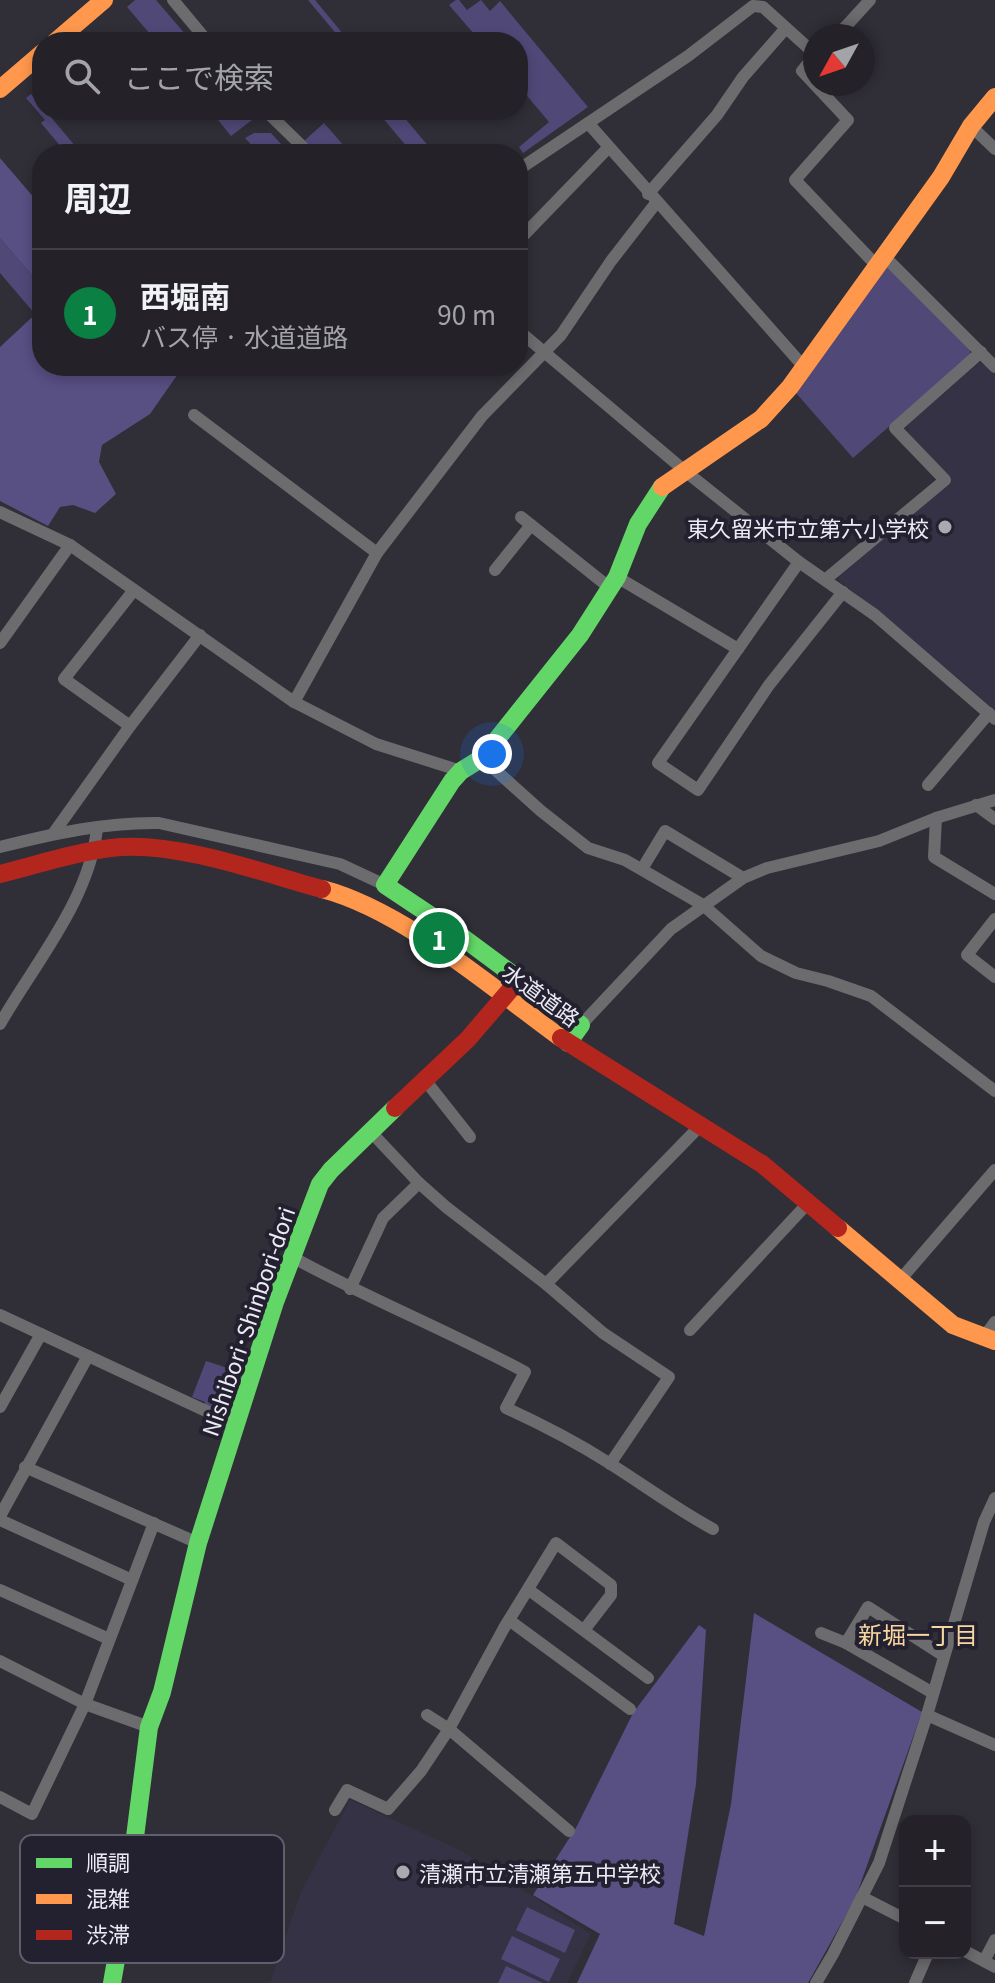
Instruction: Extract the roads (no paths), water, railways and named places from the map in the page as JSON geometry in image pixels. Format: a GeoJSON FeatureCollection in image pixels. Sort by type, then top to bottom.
{"type":"FeatureCollection","features":[{"type":"Feature","properties":{"kind":"street"},"geometry":{"type":"LineString","coordinates":[[67,32],[104,0]]}},
{"type":"Feature","properties":{"kind":"street"},"geometry":{"type":"LineString","coordinates":[[173,0],[200,32]]}},
{"type":"Feature","properties":{"kind":"street"},"geometry":{"type":"LineString","coordinates":[[848,24],[870,0]]}},
{"type":"Feature","properties":{"kind":"street"},"geometry":{"type":"LineString","coordinates":[[528,163],[688,56],[753,6],[763,7],[803,43]]}},
{"type":"Feature","properties":{"kind":"street"},"geometry":{"type":"LineString","coordinates":[[528,370],[546,352],[652,198],[743,77],[786,28]]}},
{"type":"Feature","properties":{"kind":"street"},"geometry":{"type":"LineString","coordinates":[[0,89],[32,62]]}},
{"type":"Feature","properties":{"kind":"street"},"geometry":{"type":"LineString","coordinates":[[825,96],[848,120],[795,180],[995,367]]}},
{"type":"Feature","properties":{"kind":"street"},"geometry":{"type":"LineString","coordinates":[[385,885],[452,781],[461,771],[482,758],[580,635],[614,582],[642,518],[661,488],[761,419],[790,387],[941,177],[971,126],[995,97]]}},
{"type":"Feature","properties":{"kind":"street"},"geometry":{"type":"LineString","coordinates":[[273,120],[299,144]]}},
{"type":"Feature","properties":{"kind":"street"},"geometry":{"type":"LineString","coordinates":[[588,123],[804,367]]}},
{"type":"Feature","properties":{"kind":"street"},"geometry":{"type":"LineString","coordinates":[[971,126],[995,149]]}},
{"type":"Feature","properties":{"kind":"street"},"geometry":{"type":"LineString","coordinates":[[528,231],[608,148]]}},
{"type":"Feature","properties":{"kind":"street"},"geometry":{"type":"LineString","coordinates":[[528,338],[685,471],[799,562],[875,615],[992,716],[928,785]]}},
{"type":"Feature","properties":{"kind":"street"},"geometry":{"type":"LineString","coordinates":[[826,579],[945,480],[895,428],[981,352]]}},
{"type":"Feature","properties":{"kind":"street"},"geometry":{"type":"LineString","coordinates":[[294,702],[377,553],[482,416],[522,376]]}},
{"type":"Feature","properties":{"kind":"street"},"geometry":{"type":"LineString","coordinates":[[194,415],[377,553]]}},
{"type":"Feature","properties":{"kind":"street"},"geometry":{"type":"LineString","coordinates":[[0,512],[70,545],[294,702],[376,744],[461,771]]}},
{"type":"Feature","properties":{"kind":"street"},"geometry":{"type":"LineString","coordinates":[[495,570],[526,521],[614,582],[738,649]]}},
{"type":"Feature","properties":{"kind":"street"},"geometry":{"type":"LineString","coordinates":[[0,643],[70,545]]}},
{"type":"Feature","properties":{"kind":"street"},"geometry":{"type":"LineString","coordinates":[[799,562],[658,763],[698,790],[769,685],[843,592]]}},
{"type":"Feature","properties":{"kind":"street"},"geometry":{"type":"LineString","coordinates":[[130,726],[64,679],[134,590]]}},
{"type":"Feature","properties":{"kind":"street"},"geometry":{"type":"LineString","coordinates":[[53,834],[200,635]]}},
{"type":"Feature","properties":{"kind":"street"},"geometry":{"type":"LineString","coordinates":[[482,758],[588,848],[625,860],[703,905],[761,956],[796,973],[871,996],[995,1091]]}},
{"type":"Feature","properties":{"kind":"street"},"geometry":{"type":"LineString","coordinates":[[568,1043],[651,948],[703,905],[743,878],[781,864],[879,841],[936,818],[995,800]]}},
{"type":"Feature","properties":{"kind":"street"},"geometry":{"type":"LineString","coordinates":[[976,805],[995,819]]}},
{"type":"Feature","properties":{"kind":"street"},"geometry":{"type":"LineString","coordinates":[[936,818],[934,857],[995,894]]}},
{"type":"Feature","properties":{"kind":"street"},"geometry":{"type":"LineString","coordinates":[[0,847],[53,834],[134,823],[187,828],[340,864],[385,885],[454,931],[581,1025]]}},
{"type":"Feature","properties":{"kind":"street"},"geometry":{"type":"LineString","coordinates":[[0,1024],[68,912],[94,851],[97,828]]}},
{"type":"Feature","properties":{"kind":"street"},"geometry":{"type":"LineString","coordinates":[[642,869],[665,831],[743,878]]}},
{"type":"Feature","properties":{"kind":"street","name":"水道道路"},"geometry":{"type":"LineString","coordinates":[[0,874],[94,851],[124,847],[192,854],[349,896],[414,932],[568,1043],[762,1164],[943,1317],[991,1333]]}},
{"type":"Feature","properties":{"kind":"street"},"geometry":{"type":"LineString","coordinates":[[995,919],[967,955],[995,977]]}},
{"type":"Feature","properties":{"kind":"street","name":"Nishibori･Shinbori-dori"},"geometry":{"type":"LineString","coordinates":[[135,1835],[149,1727],[162,1692],[198,1543],[275,1302],[320,1184],[468,1039],[519,979]]}},
{"type":"Feature","properties":{"kind":"street"},"geometry":{"type":"LineString","coordinates":[[425,1080],[470,1137]]}},
{"type":"Feature","properties":{"kind":"street"},"geometry":{"type":"LineString","coordinates":[[546,1284],[701,1125]]}},
{"type":"Feature","properties":{"kind":"street"},"geometry":{"type":"LineString","coordinates":[[371,1132],[419,1183],[603,1333],[669,1377],[610,1464]]}},
{"type":"Feature","properties":{"kind":"street"},"geometry":{"type":"LineString","coordinates":[[900,1280],[995,1170]]}},
{"type":"Feature","properties":{"kind":"street"},"geometry":{"type":"LineString","coordinates":[[350,1289],[383,1218],[419,1183]]}},
{"type":"Feature","properties":{"kind":"street"},"geometry":{"type":"LineString","coordinates":[[690,1330],[809,1202]]}},
{"type":"Feature","properties":{"kind":"street"},"geometry":{"type":"LineString","coordinates":[[294,1258],[350,1289],[480,1347],[525,1372],[506,1408],[554,1430],[673,1508],[713,1529]]}},
{"type":"Feature","properties":{"kind":"street"},"geometry":{"type":"LineString","coordinates":[[0,1315],[236,1425]]}},
{"type":"Feature","properties":{"kind":"street"},"geometry":{"type":"LineString","coordinates":[[0,1407],[4,1390],[41,1334]]}},
{"type":"Feature","properties":{"kind":"street"},"geometry":{"type":"LineString","coordinates":[[88,1356],[0,1518],[132,1580]]}},
{"type":"Feature","properties":{"kind":"street"},"geometry":{"type":"LineString","coordinates":[[25,1467],[198,1543]]}},
{"type":"Feature","properties":{"kind":"street"},"geometry":{"type":"LineString","coordinates":[[816,1983],[879,1863],[984,1522],[995,1498]]}},
{"type":"Feature","properties":{"kind":"street"},"geometry":{"type":"LineString","coordinates":[[0,1797],[32,1814],[85,1704],[154,1523]]}},
{"type":"Feature","properties":{"kind":"street"},"geometry":{"type":"LineString","coordinates":[[335,1810],[347,1790],[388,1809],[421,1771],[449,1729],[556,1543],[611,1585],[611,1595],[584,1630]]}},
{"type":"Feature","properties":{"kind":"street"},"geometry":{"type":"LineString","coordinates":[[0,1590],[109,1639]]}},
{"type":"Feature","properties":{"kind":"street"},"geometry":{"type":"LineString","coordinates":[[529,1590],[648,1678]]}},
{"type":"Feature","properties":{"kind":"street"},"geometry":{"type":"LineString","coordinates":[[846,1643],[868,1607],[944,1656]]}},
{"type":"Feature","properties":{"kind":"street"},"geometry":{"type":"LineString","coordinates":[[509,1620],[630,1709]]}},
{"type":"Feature","properties":{"kind":"street"},"geometry":{"type":"LineString","coordinates":[[821,1633],[846,1643],[933,1693]]}},
{"type":"Feature","properties":{"kind":"street"},"geometry":{"type":"LineString","coordinates":[[0,1661],[85,1704],[149,1727]]}},
{"type":"Feature","properties":{"kind":"street"},"geometry":{"type":"LineString","coordinates":[[427,1715],[449,1729],[569,1831]]}},
{"type":"Feature","properties":{"kind":"street"},"geometry":{"type":"LineString","coordinates":[[927,1715],[995,1745]]}},
{"type":"Feature","properties":{"kind":"street"},"geometry":{"type":"LineString","coordinates":[[862,1897],[899,1916]]}},
{"type":"Feature","properties":{"kind":"street"},"geometry":{"type":"LineString","coordinates":[[971,1954],[990,1964],[995,1940]]}},
{"type":"Feature","properties":{"kind":"street"},"geometry":{"type":"LineString","coordinates":[[915,1983],[925,1959]]}},
{"type":"Feature","properties":{"kind":"street","name":"Nishibori･Shinbori-dori"},"geometry":{"type":"LineString","coordinates":[[112,1983],[116,1963]]}},
{"type":"Feature","properties":{"kind":"place","name":"東久留米市立第六小学校"},"geometry":{"type":"Point","coordinates":[945,527]}},
{"type":"Feature","properties":{"kind":"place","name":"西堀南"},"geometry":{"type":"Point","coordinates":[439,938]}},
{"type":"Feature","properties":{"kind":"place","name":"清瀬市立清瀬第五中学校"},"geometry":{"type":"Point","coordinates":[403,1872]}},
{"type":"Feature","properties":{"kind":"district","name":"新堀一丁目"},"geometry":{"type":"Point","coordinates":[918,1633]}}]}
